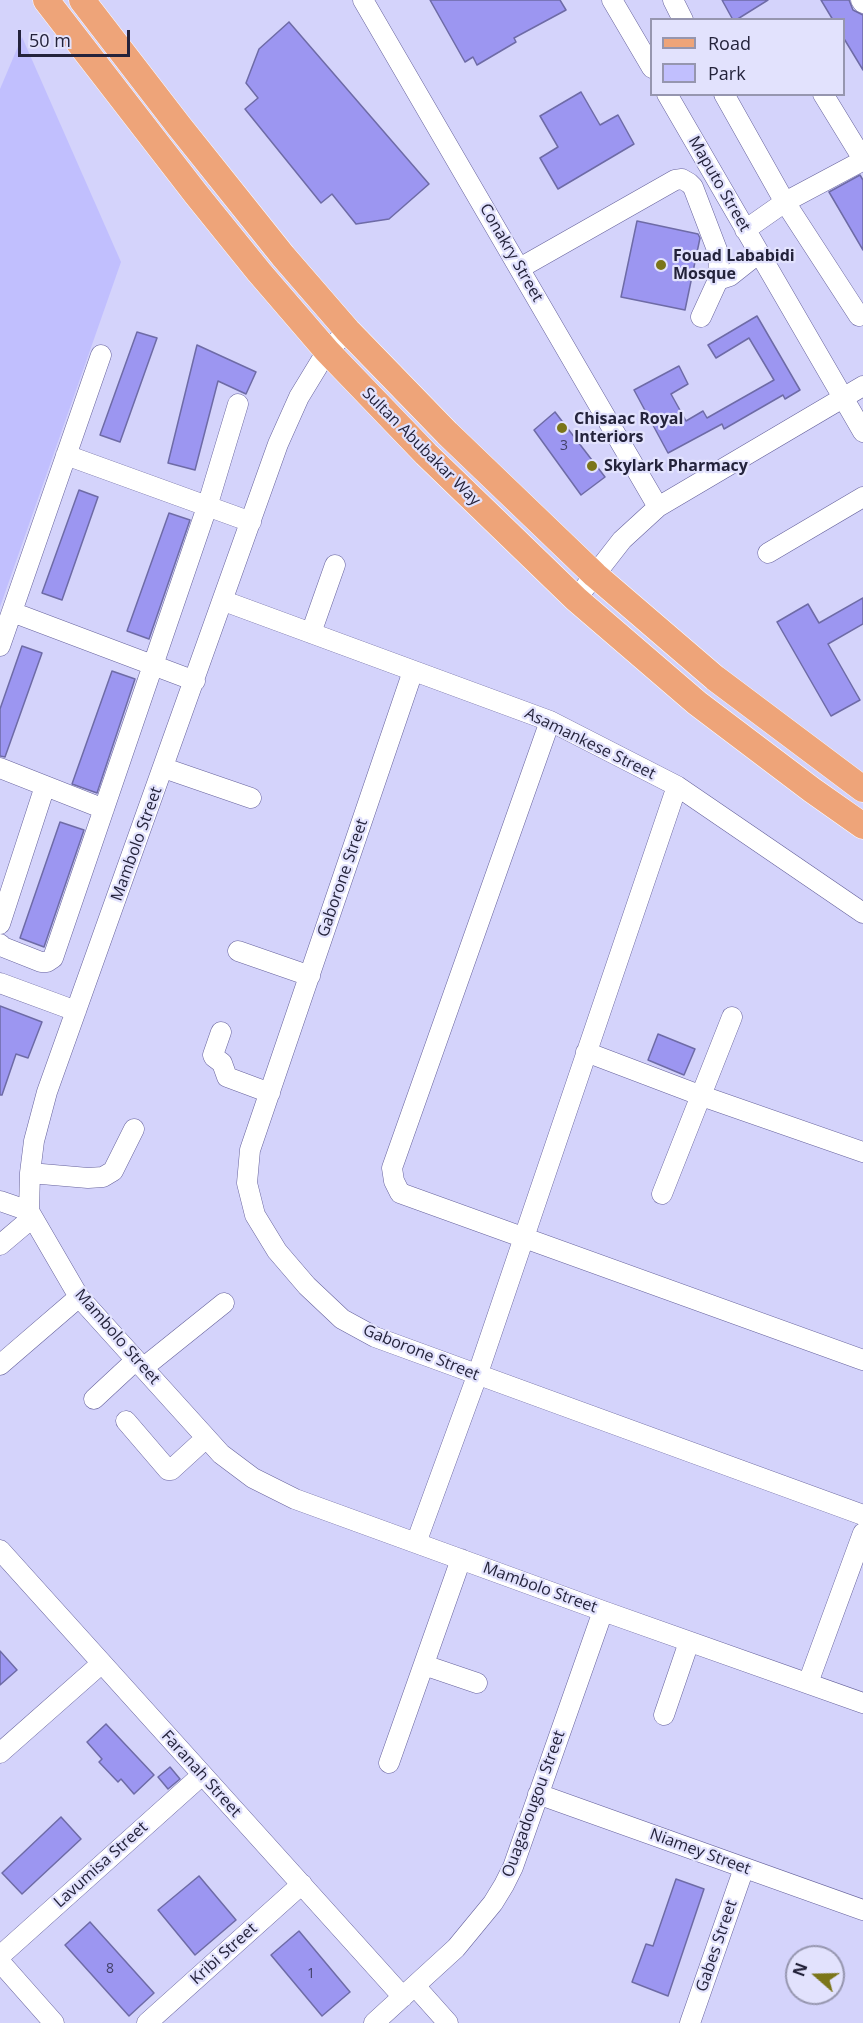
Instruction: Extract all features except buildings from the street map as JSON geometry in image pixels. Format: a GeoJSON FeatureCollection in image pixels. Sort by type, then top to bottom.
{"type":"FeatureCollection","features":[{"type":"Feature","properties":{"kind":"main road","name":"Sultan Abubakar Way"},"geometry":{"type":"LineString","coordinates":[[46,0],[203,203],[327,351],[426,454],[576,599],[697,703],[863,826]]}},
{"type":"Feature","properties":{"kind":"main road","name":"Sultan Abubakar Way"},"geometry":{"type":"LineString","coordinates":[[82,0],[261,229],[348,331],[447,433],[595,575],[715,678],[863,789]]}},
{"type":"Feature","properties":{"kind":"street","name":"Conakry Street"},"geometry":{"type":"LineString","coordinates":[[363,0],[658,507]]}},
{"type":"Feature","properties":{"kind":"street"},"geometry":{"type":"LineString","coordinates":[[612,0],[650,66]]}},
{"type":"Feature","properties":{"kind":"street"},"geometry":{"type":"LineString","coordinates":[[673,0],[682,18]]}},
{"type":"Feature","properties":{"kind":"street","name":"Maputo Street"},"geometry":{"type":"LineString","coordinates":[[668,96],[863,432]]}},
{"type":"Feature","properties":{"kind":"street"},"geometry":{"type":"LineString","coordinates":[[725,96],[785,202],[859,316]]}},
{"type":"Feature","properties":{"kind":"street"},"geometry":{"type":"LineString","coordinates":[[745,230],[785,202],[862,160],[824,96]]}},
{"type":"Feature","properties":{"kind":"street"},"geometry":{"type":"LineString","coordinates":[[520,268],[679,179],[689,183],[697,197],[719,255],[718,280],[701,317]]}},
{"type":"Feature","properties":{"kind":"street"},"geometry":{"type":"LineString","coordinates":[[718,280],[730,276],[759,253]]}},
{"type":"Feature","properties":{"kind":"street","name":"Mambolo Street"},"geometry":{"type":"LineString","coordinates":[[348,331],[327,351],[295,406],[278,444],[224,601],[47,1092],[34,1141],[30,1173],[31,1214],[79,1297],[221,1454],[253,1478],[295,1499],[863,1703]]}},
{"type":"Feature","properties":{"kind":"street"},"geometry":{"type":"LineString","coordinates":[[0,646],[101,356]]}},
{"type":"Feature","properties":{"kind":"street"},"geometry":{"type":"LineString","coordinates":[[576,599],[622,540],[658,507],[863,386]]}},
{"type":"Feature","properties":{"kind":"street"},"geometry":{"type":"LineString","coordinates":[[0,944],[41,962],[47,962],[53,958],[207,507],[238,404]]}},
{"type":"Feature","properties":{"kind":"street"},"geometry":{"type":"LineString","coordinates":[[66,455],[251,522]]}},
{"type":"Feature","properties":{"kind":"street"},"geometry":{"type":"LineString","coordinates":[[768,553],[863,497]]}},
{"type":"Feature","properties":{"kind":"street"},"geometry":{"type":"LineString","coordinates":[[311,633],[335,565]]}},
{"type":"Feature","properties":{"kind":"street","name":"Asamankese Street"},"geometry":{"type":"LineString","coordinates":[[224,601],[550,721],[677,786],[863,913]]}},
{"type":"Feature","properties":{"kind":"street"},"geometry":{"type":"LineString","coordinates":[[12,612],[195,681]]}},
{"type":"Feature","properties":{"kind":"street","name":"Gaborone Street"},"geometry":{"type":"LineString","coordinates":[[413,671],[250,1150],[247,1183],[255,1215],[277,1251],[307,1286],[342,1319],[375,1338],[863,1515]]}},
{"type":"Feature","properties":{"kind":"street"},"geometry":{"type":"LineString","coordinates":[[550,721],[392,1168],[394,1181],[400,1193],[863,1360]]}},
{"type":"Feature","properties":{"kind":"street"},"geometry":{"type":"LineString","coordinates":[[0,768],[104,809]]}},
{"type":"Feature","properties":{"kind":"street"},"geometry":{"type":"LineString","coordinates":[[164,768],[251,798]]}},
{"type":"Feature","properties":{"kind":"street"},"geometry":{"type":"LineString","coordinates":[[0,924],[45,786]]}},
{"type":"Feature","properties":{"kind":"street"},"geometry":{"type":"LineString","coordinates":[[416,1543],[477,1376],[677,786]]}},
{"type":"Feature","properties":{"kind":"street"},"geometry":{"type":"LineString","coordinates":[[238,951],[310,976]]}},
{"type":"Feature","properties":{"kind":"street"},"geometry":{"type":"LineString","coordinates":[[0,983],[76,1011]]}},
{"type":"Feature","properties":{"kind":"street"},"geometry":{"type":"LineString","coordinates":[[662,1194],[732,1017]]}},
{"type":"Feature","properties":{"kind":"street"},"geometry":{"type":"LineString","coordinates":[[221,1032],[213,1057],[222,1063],[227,1077],[270,1093]]}},
{"type":"Feature","properties":{"kind":"street"},"geometry":{"type":"LineString","coordinates":[[586,1052],[702,1096],[863,1152]]}},
{"type":"Feature","properties":{"kind":"street"},"geometry":{"type":"LineString","coordinates":[[30,1173],[88,1178],[103,1177],[113,1171],[134,1129]]}},
{"type":"Feature","properties":{"kind":"street"},"geometry":{"type":"LineString","coordinates":[[0,1201],[31,1214],[0,1245]]}},
{"type":"Feature","properties":{"kind":"street"},"geometry":{"type":"LineString","coordinates":[[0,1365],[79,1297]]}},
{"type":"Feature","properties":{"kind":"street"},"geometry":{"type":"LineString","coordinates":[[94,1399],[224,1303]]}},
{"type":"Feature","properties":{"kind":"street"},"geometry":{"type":"LineString","coordinates":[[126,1421],[168,1470],[171,1470],[206,1438]]}},
{"type":"Feature","properties":{"kind":"street"},"geometry":{"type":"LineString","coordinates":[[808,1683],[863,1533]]}},
{"type":"Feature","properties":{"kind":"street","name":"Faranah Street"},"geometry":{"type":"LineString","coordinates":[[2,1556],[302,1884],[409,1992],[448,2023]]}},
{"type":"Feature","properties":{"kind":"street"},"geometry":{"type":"LineString","coordinates":[[389,1764],[461,1559]]}},
{"type":"Feature","properties":{"kind":"street","name":"Ouagadougou Street"},"geometry":{"type":"LineString","coordinates":[[374,2023],[456,1948],[493,1903],[513,1867],[603,1611]]}},
{"type":"Feature","properties":{"kind":"street"},"geometry":{"type":"LineString","coordinates":[[664,1715],[689,1642]]}},
{"type":"Feature","properties":{"kind":"street"},"geometry":{"type":"LineString","coordinates":[[0,1753],[102,1663]]}},
{"type":"Feature","properties":{"kind":"street"},"geometry":{"type":"LineString","coordinates":[[424,1665],[477,1683]]}},
{"type":"Feature","properties":{"kind":"street","name":"Lavumisa Street"},"geometry":{"type":"LineString","coordinates":[[0,1956],[202,1775]]}},
{"type":"Feature","properties":{"kind":"street","name":"Niamey Street"},"geometry":{"type":"LineString","coordinates":[[538,1794],[863,1910]]}},
{"type":"Feature","properties":{"kind":"street","name":"Gabes Street"},"geometry":{"type":"LineString","coordinates":[[690,2023],[744,1868]]}},
{"type":"Feature","properties":{"kind":"street","name":"Kribi Street"},"geometry":{"type":"LineString","coordinates":[[147,2023],[302,1884]]}},
{"type":"Feature","properties":{"kind":"street"},"geometry":{"type":"LineString","coordinates":[[0,1962],[54,2023]]}},
{"type":"Feature","properties":{"kind":"green space"},"geometry":{"type":"Polygon","coordinates":[[[22,37],[121,262],[0,607],[0,89],[22,37]]]}},
{"type":"Feature","properties":{"kind":"place","name":"Fouad Lababidi Mosque"},"geometry":{"type":"Point","coordinates":[661,265]}},
{"type":"Feature","properties":{"kind":"place","name":"Chisaac Royal Interiors"},"geometry":{"type":"Point","coordinates":[562,428]}},
{"type":"Feature","properties":{"kind":"place","name":"Skylark Pharmacy"},"geometry":{"type":"Point","coordinates":[592,466]}}]}
